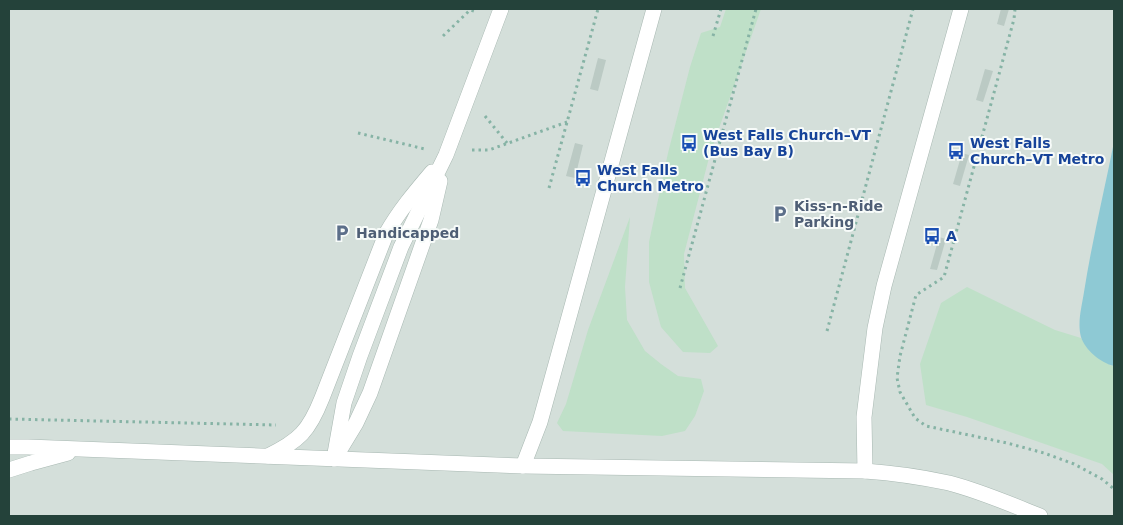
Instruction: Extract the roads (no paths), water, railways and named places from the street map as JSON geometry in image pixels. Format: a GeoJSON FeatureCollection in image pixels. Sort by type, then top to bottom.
{"type":"FeatureCollection","features":[{"type":"Feature","properties":{"kind":"street"},"geometry":{"type":"LineString","coordinates":[[334,458],[344,403],[360,356],[401,247],[446,155],[501,9]]}},
{"type":"Feature","properties":{"kind":"street"},"geometry":{"type":"LineString","coordinates":[[523,466],[540,422],[654,9]]}},
{"type":"Feature","properties":{"kind":"street"},"geometry":{"type":"LineString","coordinates":[[864,471],[864,418],[875,328],[884,286],[961,9]]}},
{"type":"Feature","properties":{"kind":"street"},"geometry":{"type":"LineString","coordinates":[[268,456],[291,443],[309,426],[386,234],[409,198],[446,155]]}},
{"type":"Feature","properties":{"kind":"street"},"geometry":{"type":"LineString","coordinates":[[334,458],[356,423],[370,393],[431,220],[446,155]]}},
{"type":"Feature","properties":{"kind":"street"},"geometry":{"type":"LineString","coordinates":[[9,447],[523,466],[864,471],[900,474],[950,484],[1040,516]]}},
{"type":"Feature","properties":{"kind":"street"},"geometry":{"type":"LineString","coordinates":[[9,470],[84,449]]}},
{"type":"Feature","properties":{"kind":"water"},"geometry":{"type":"Polygon","coordinates":[[[1114,142],[1114,366],[1104,362],[1086,347],[1081,337],[1080,320],[1091,254],[1114,142]]]}},
{"type":"Feature","properties":{"kind":"place","name":"West Falls Church–VT (Bus Bay B)"},"geometry":{"type":"Point","coordinates":[689,143]}},
{"type":"Feature","properties":{"kind":"place","name":"West Falls Church–VT Metro"},"geometry":{"type":"Point","coordinates":[956,151]}},
{"type":"Feature","properties":{"kind":"place","name":"West Falls Church Metro"},"geometry":{"type":"Point","coordinates":[583,178]}},
{"type":"Feature","properties":{"kind":"place","name":"Kiss-n-Ride Parking"},"geometry":{"type":"Point","coordinates":[780,214]}},
{"type":"Feature","properties":{"kind":"place","name":"Handicapped"},"geometry":{"type":"Point","coordinates":[342,233]}},
{"type":"Feature","properties":{"kind":"place","name":"A"},"geometry":{"type":"Point","coordinates":[932,236]}}]}
